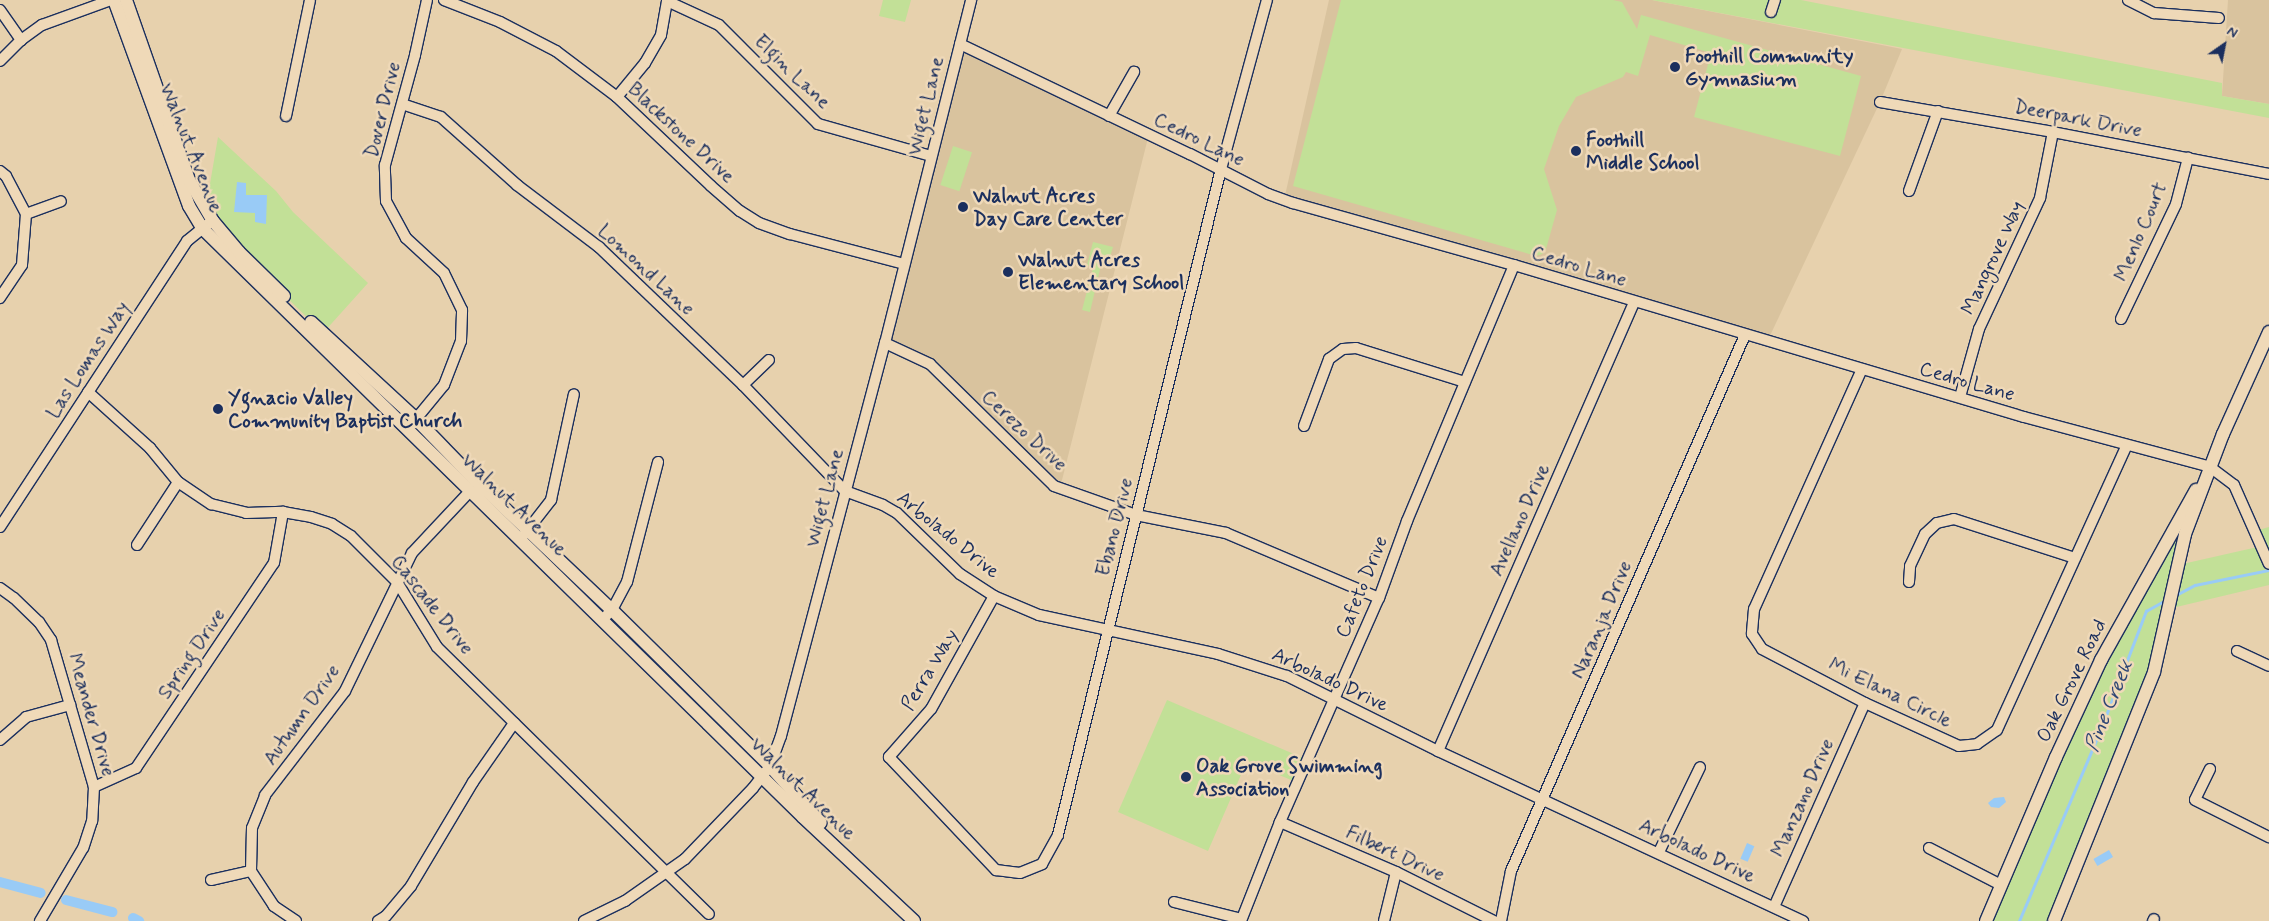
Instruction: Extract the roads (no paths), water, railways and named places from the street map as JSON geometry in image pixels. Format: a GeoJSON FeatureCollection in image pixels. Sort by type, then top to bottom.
{"type":"FeatureCollection","features":[{"type":"Feature","properties":{"kind":"street"},"geometry":{"type":"LineString","coordinates":[[0,61],[21,40],[42,25],[112,0]]}},
{"type":"Feature","properties":{"kind":"street","name":"Walnut Avenue"},"geometry":{"type":"LineString","coordinates":[[112,0],[189,206],[239,252],[474,487],[608,615],[914,921]]}},
{"type":"Feature","properties":{"kind":"street","name":"Walnut Avenue"},"geometry":{"type":"LineString","coordinates":[[126,0],[189,180],[208,225]]}},
{"type":"Feature","properties":{"kind":"street"},"geometry":{"type":"LineString","coordinates":[[286,116],[310,0]]}},
{"type":"Feature","properties":{"kind":"street","name":"Dover Drive"},"geometry":{"type":"LineString","coordinates":[[412,424],[444,385],[462,341],[462,310],[444,273],[406,238],[386,201],[385,165],[427,0]]}},
{"type":"Feature","properties":{"kind":"street","name":"Blackstone Drive"},"geometry":{"type":"LineString","coordinates":[[444,0],[500,22],[556,51],[617,97],[711,186],[740,211],[759,223],[790,234],[904,264]]}},
{"type":"Feature","properties":{"kind":"street"},"geometry":{"type":"LineString","coordinates":[[617,97],[645,63],[661,35],[667,0]]}},
{"type":"Feature","properties":{"kind":"street","name":"Elgin Lane"},"geometry":{"type":"LineString","coordinates":[[667,0],[719,24],[818,124],[931,156]]}},
{"type":"Feature","properties":{"kind":"street","name":"Wiget Lane"},"geometry":{"type":"LineString","coordinates":[[584,921],[625,901],[668,873],[685,859],[766,771],[781,736],[844,491],[885,343],[971,0]]}},
{"type":"Feature","properties":{"kind":"street","name":"Ebano Drive"},"geometry":{"type":"LineString","coordinates":[[889,757],[996,870],[1020,873],[1042,864],[1058,836],[1221,169],[1267,0]]}},
{"type":"Feature","properties":{"kind":"street"},"geometry":{"type":"LineString","coordinates":[[1771,12],[1774,0]]}},
{"type":"Feature","properties":{"kind":"street"},"geometry":{"type":"LineString","coordinates":[[2128,0],[2154,12],[2219,18]]}},
{"type":"Feature","properties":{"kind":"street"},"geometry":{"type":"LineString","coordinates":[[0,10],[21,40]]}},
{"type":"Feature","properties":{"kind":"street","name":"Cedro Lane"},"geometry":{"type":"LineString","coordinates":[[960,44],[1221,169],[1268,194],[1293,203],[1514,265],[1960,398],[2210,467]]}},
{"type":"Feature","properties":{"kind":"street"},"geometry":{"type":"LineString","coordinates":[[1110,116],[1134,72]]}},
{"type":"Feature","properties":{"kind":"street","name":"Deerpark Drive"},"geometry":{"type":"LineString","coordinates":[[1880,102],[2053,132],[2269,174]]}},
{"type":"Feature","properties":{"kind":"street","name":"Lomond Lane"},"geometry":{"type":"LineString","coordinates":[[402,104],[441,118],[518,186],[599,247],[743,385],[844,491]]}},
{"type":"Feature","properties":{"kind":"street"},"geometry":{"type":"LineString","coordinates":[[1909,190],[1938,111]]}},
{"type":"Feature","properties":{"kind":"street","name":"Mangrove Way"},"geometry":{"type":"LineString","coordinates":[[1960,398],[1979,330],[2040,198],[2053,132]]}},
{"type":"Feature","properties":{"kind":"street","name":"Menlo Court"},"geometry":{"type":"LineString","coordinates":[[2121,319],[2176,204],[2188,158]]}},
{"type":"Feature","properties":{"kind":"street"},"geometry":{"type":"LineString","coordinates":[[0,171],[6,176],[26,214],[22,265],[0,298]]}},
{"type":"Feature","properties":{"kind":"street"},"geometry":{"type":"LineString","coordinates":[[26,214],[61,200]]}},
{"type":"Feature","properties":{"kind":"street","name":"Las Lomas Way"},"geometry":{"type":"LineString","coordinates":[[0,527],[187,241],[208,225]]}},
{"type":"Feature","properties":{"kind":"street","name":"Cafeto Drive"},"geometry":{"type":"LineString","coordinates":[[1241,920],[1280,822],[1379,598],[1406,521],[1514,265]]}},
{"type":"Feature","properties":{"kind":"street","name":"Avellano Drive"},"geometry":{"type":"LineString","coordinates":[[1438,751],[1634,302]]}},
{"type":"Feature","properties":{"kind":"street","name":"Oak Grove Road"},"geometry":{"type":"LineString","coordinates":[[2054,921],[2154,672],[2185,534],[2210,467],[2269,332]]}},
{"type":"Feature","properties":{"kind":"street","name":"Naranja Drive"},"geometry":{"type":"LineString","coordinates":[[1501,921],[1511,871],[1745,335]]}},
{"type":"Feature","properties":{"kind":"street","name":"Cerezo Drive"},"geometry":{"type":"LineString","coordinates":[[885,343],[930,364],[1054,486],[1136,515],[1226,533],[1379,598]]}},
{"type":"Feature","properties":{"kind":"street"},"geometry":{"type":"LineString","coordinates":[[1304,426],[1329,359],[1343,349],[1356,348],[1465,382]]}},
{"type":"Feature","properties":{"kind":"street"},"geometry":{"type":"LineString","coordinates":[[743,385],[769,360]]}},
{"type":"Feature","properties":{"kind":"street","name":"Mi Elana Circle"},"geometry":{"type":"LineString","coordinates":[[1862,369],[1754,609],[1752,634],[1762,649],[1865,703],[1959,746],[1978,744],[1997,730],[2127,445]]}},
{"type":"Feature","properties":{"kind":"street","name":"Cascade Drive"},"geometry":{"type":"LineString","coordinates":[[88,392],[150,448],[178,482],[210,504],[246,513],[283,512],[310,517],[332,524],[351,536],[397,582],[437,647],[709,914]]}},
{"type":"Feature","properties":{"kind":"street"},"geometry":{"type":"LineString","coordinates":[[524,534],[550,500],[574,394]]}},
{"type":"Feature","properties":{"kind":"street"},"geometry":{"type":"LineString","coordinates":[[608,615],[627,582],[658,462]]}},
{"type":"Feature","properties":{"kind":"street"},"geometry":{"type":"LineString","coordinates":[[2210,467],[2234,485],[2269,564]]}},
{"type":"Feature","properties":{"kind":"street","name":"Oak Grove Road"},"geometry":{"type":"LineString","coordinates":[[1986,921],[2056,757],[2101,660],[2183,510],[2210,467]]}},
{"type":"Feature","properties":{"kind":"street"},"geometry":{"type":"LineString","coordinates":[[137,545],[178,482]]}},
{"type":"Feature","properties":{"kind":"street","name":"Autumn Drive"},"geometry":{"type":"LineString","coordinates":[[251,871],[252,828],[265,795],[345,691],[412,553],[474,487]]}},
{"type":"Feature","properties":{"kind":"street","name":"Arbolado Drive"},"geometry":{"type":"LineString","coordinates":[[844,491],[883,504],[897,513],[960,574],[994,596],[1039,616],[1107,632],[1218,654],[1287,676],[1438,751],[1659,852],[1803,921]]}},
{"type":"Feature","properties":{"kind":"street","name":"Spring Drive"},"geometry":{"type":"LineString","coordinates":[[94,787],[136,768],[274,563],[283,512]]}},
{"type":"Feature","properties":{"kind":"street"},"geometry":{"type":"LineString","coordinates":[[1909,582],[1910,566],[1925,534],[1937,523],[1954,518],[2075,558]]}},
{"type":"Feature","properties":{"kind":"street","name":"Meander Drive"},"geometry":{"type":"LineString","coordinates":[[0,588],[40,622],[51,640],[94,787],[92,821],[83,848],[40,921]]}},
{"type":"Feature","properties":{"kind":"street","name":"Perra Way"},"geometry":{"type":"LineString","coordinates":[[889,757],[931,709],[994,596]]}},
{"type":"Feature","properties":{"kind":"street"},"geometry":{"type":"LineString","coordinates":[[2237,651],[2269,666]]}},
{"type":"Feature","properties":{"kind":"street","name":"Manzano Drive"},"geometry":{"type":"LineString","coordinates":[[1774,907],[1865,703]]}},
{"type":"Feature","properties":{"kind":"street"},"geometry":{"type":"LineString","coordinates":[[0,740],[26,717],[70,705]]}},
{"type":"Feature","properties":{"kind":"street"},"geometry":{"type":"LineString","coordinates":[[378,921],[386,916],[411,886],[473,782],[514,723]]}},
{"type":"Feature","properties":{"kind":"street"},"geometry":{"type":"LineString","coordinates":[[1659,852],[1700,767]]}},
{"type":"Feature","properties":{"kind":"street"},"geometry":{"type":"LineString","coordinates":[[2210,769],[2195,800],[2269,836]]}},
{"type":"Feature","properties":{"kind":"street","name":"Filbert Drive"},"geometry":{"type":"LineString","coordinates":[[1280,822],[1396,872],[1494,921]]}},
{"type":"Feature","properties":{"kind":"street"},"geometry":{"type":"LineString","coordinates":[[1929,848],[2001,885]]}},
{"type":"Feature","properties":{"kind":"street"},"geometry":{"type":"LineString","coordinates":[[211,880],[251,871],[274,906],[296,921]]}},
{"type":"Feature","properties":{"kind":"street"},"geometry":{"type":"LineString","coordinates":[[1384,921],[1396,872]]}},
{"type":"Feature","properties":{"kind":"street"},"geometry":{"type":"LineString","coordinates":[[1174,902],[1241,920]]}},
{"type":"Feature","properties":{"kind":"water"},"geometry":{"type":"Polygon","coordinates":[[[237,182],[246,183],[246,195],[267,195],[266,224],[255,222],[255,213],[234,212],[237,182]]]}},
{"type":"Feature","properties":{"kind":"water"},"geometry":{"type":"Polygon","coordinates":[[[2004,797],[2006,802],[1999,808],[1991,807],[1988,803],[1994,798],[2004,797]]]}},
{"type":"Feature","properties":{"kind":"water"},"geometry":{"type":"Polygon","coordinates":[[[1747,843],[1754,846],[1748,862],[1740,859],[1747,843]]]}},
{"type":"Feature","properties":{"kind":"water"},"geometry":{"type":"Polygon","coordinates":[[[2109,850],[2113,857],[2097,866],[2093,859],[2109,850]]]}},
{"type":"Feature","properties":{"kind":"waterway","name":"Pine Creek"},"geometry":{"type":"LineString","coordinates":[[2176,595],[2195,585],[2269,570]]}},
{"type":"Feature","properties":{"kind":"waterway","name":"Pine Creek"},"geometry":{"type":"LineString","coordinates":[[2019,921],[2102,726],[2146,611],[2164,601]]}},
{"type":"Feature","properties":{"kind":"waterway"},"geometry":{"type":"LineString","coordinates":[[0,882],[41,893]]}},
{"type":"Feature","properties":{"kind":"waterway"},"geometry":{"type":"LineString","coordinates":[[66,900],[112,912]]}},
{"type":"Feature","properties":{"kind":"waterway"},"geometry":{"type":"LineString","coordinates":[[133,918],[139,921]]}},
{"type":"Feature","properties":{"kind":"place","name":"Foothill Community Gymnasium"},"geometry":{"type":"Point","coordinates":[1675,67]}},
{"type":"Feature","properties":{"kind":"place","name":"Foothill Middle School"},"geometry":{"type":"Point","coordinates":[1576,151]}},
{"type":"Feature","properties":{"kind":"place","name":"Walnut Acres Day Care Center"},"geometry":{"type":"Point","coordinates":[963,207]}},
{"type":"Feature","properties":{"kind":"place","name":"Walnut Acres Elementary School"},"geometry":{"type":"Point","coordinates":[1008,272]}},
{"type":"Feature","properties":{"kind":"place","name":"Ygnacio Valley Community Baptist Church"},"geometry":{"type":"Point","coordinates":[218,409]}},
{"type":"Feature","properties":{"kind":"place","name":"Oak Grove Swimming Association"},"geometry":{"type":"Point","coordinates":[1186,777]}}]}
